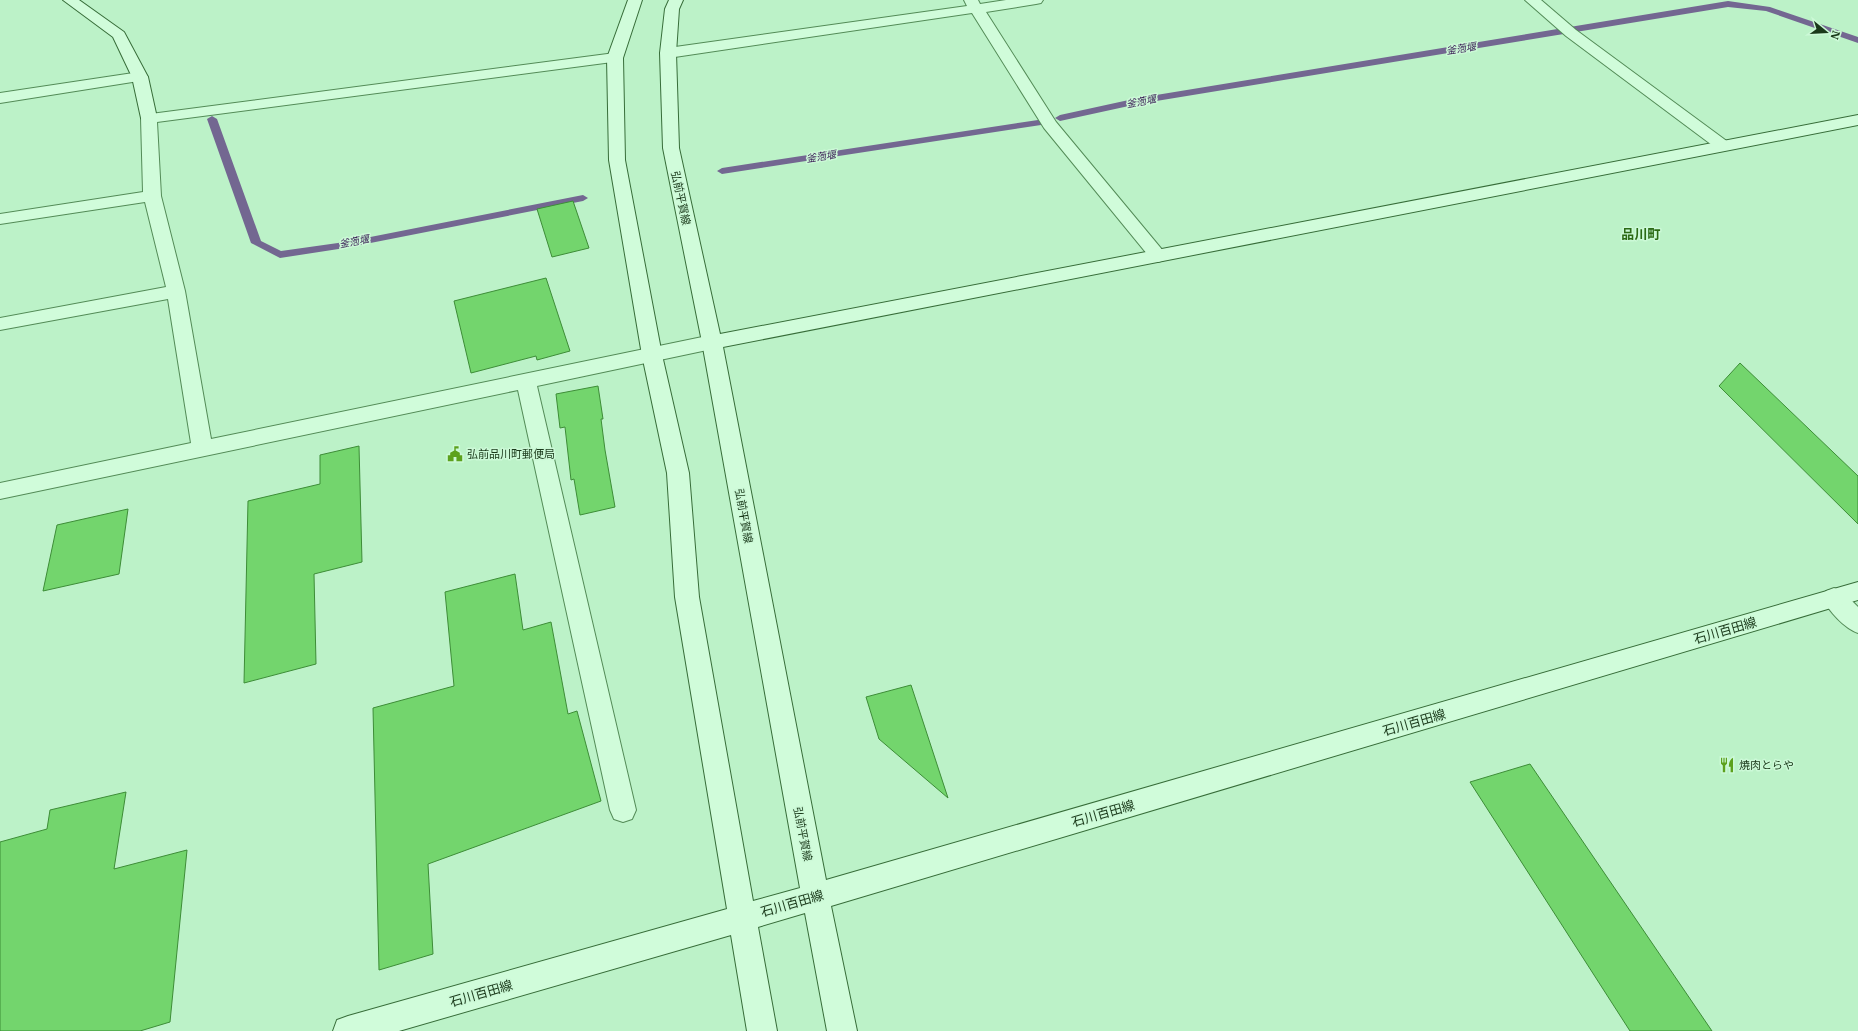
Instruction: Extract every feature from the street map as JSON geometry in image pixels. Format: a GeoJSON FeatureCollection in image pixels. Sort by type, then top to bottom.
{"type":"FeatureCollection","features":[{"type":"Feature","properties":{"kind":"street"},"geometry":{"type":"LineString","coordinates":[[70,0],[119,35],[140,77],[149,118],[152,196],[176,291],[202,449]]}},
{"type":"Feature","properties":{"kind":"street"},"geometry":{"type":"LineString","coordinates":[[635,0],[615,58],[617,160],[652,355],[678,473],[687,597],[762,1031]]}},
{"type":"Feature","properties":{"kind":"street","name":"弘前平賀線"},"geometry":{"type":"LineString","coordinates":[[676,0],[672,9],[668,53],[671,148],[712,342],[795,795],[842,1031]]}},
{"type":"Feature","properties":{"kind":"street"},"geometry":{"type":"LineString","coordinates":[[668,53],[974,4],[1036,0]]}},
{"type":"Feature","properties":{"kind":"street"},"geometry":{"type":"LineString","coordinates":[[1532,0],[1568,30],[1722,146]]}},
{"type":"Feature","properties":{"kind":"street"},"geometry":{"type":"LineString","coordinates":[[974,4],[1050,125],[1158,256]]}},
{"type":"Feature","properties":{"kind":"street"},"geometry":{"type":"LineString","coordinates":[[149,118],[615,58]]}},
{"type":"Feature","properties":{"kind":"street"},"geometry":{"type":"LineString","coordinates":[[0,98],[140,77]]}},
{"type":"Feature","properties":{"kind":"street"},"geometry":{"type":"LineString","coordinates":[[0,491],[712,342],[1858,120]]}},
{"type":"Feature","properties":{"kind":"street"},"geometry":{"type":"LineString","coordinates":[[0,220],[152,196]]}},
{"type":"Feature","properties":{"kind":"street"},"geometry":{"type":"LineString","coordinates":[[0,324],[176,291]]}},
{"type":"Feature","properties":{"kind":"street"},"geometry":{"type":"LineString","coordinates":[[526,381],[623,810]]}},
{"type":"Feature","properties":{"kind":"street","name":"石川百田線"},"geometry":{"type":"LineString","coordinates":[[348,1031],[816,896],[1858,591]]}},
{"type":"Feature","properties":{"kind":"street"},"geometry":{"type":"LineString","coordinates":[[1834,598],[1858,623]]}},
{"type":"Feature","properties":{"kind":"building"},"geometry":{"type":"Polygon","coordinates":[[[573,201],[589,248],[552,257],[537,209],[573,201]]]}},
{"type":"Feature","properties":{"kind":"building"},"geometry":{"type":"Polygon","coordinates":[[[546,278],[570,351],[537,360],[536,356],[471,373],[454,301],[546,278]]]}},
{"type":"Feature","properties":{"kind":"building"},"geometry":{"type":"Polygon","coordinates":[[[1740,363],[1858,476],[1858,524],[1719,386],[1740,363]]]}},
{"type":"Feature","properties":{"kind":"building"},"geometry":{"type":"Polygon","coordinates":[[[598,386],[603,419],[601,419],[605,450],[615,507],[580,515],[574,479],[571,480],[565,427],[560,428],[556,394],[598,386]]]}},
{"type":"Feature","properties":{"kind":"building"},"geometry":{"type":"Polygon","coordinates":[[[359,446],[362,562],[314,574],[316,664],[244,683],[248,501],[320,484],[320,455],[359,446]]]}},
{"type":"Feature","properties":{"kind":"building"},"geometry":{"type":"Polygon","coordinates":[[[128,509],[119,574],[43,591],[57,525],[128,509]]]}},
{"type":"Feature","properties":{"kind":"building"},"geometry":{"type":"Polygon","coordinates":[[[515,574],[523,630],[551,622],[568,714],[577,711],[601,801],[428,864],[433,954],[379,970],[373,708],[454,686],[445,592],[515,574]]]}},
{"type":"Feature","properties":{"kind":"building"},"geometry":{"type":"Polygon","coordinates":[[[911,685],[948,798],[879,739],[866,697],[911,685]]]}},
{"type":"Feature","properties":{"kind":"building"},"geometry":{"type":"Polygon","coordinates":[[[1530,764],[1712,1031],[1630,1031],[1470,782],[1530,764]]]}},
{"type":"Feature","properties":{"kind":"building"},"geometry":{"type":"Polygon","coordinates":[[[126,792],[114,869],[187,850],[170,1022],[140,1031],[0,1031],[0,842],[47,829],[50,810],[126,792]]]}},
{"type":"Feature","properties":{"kind":"waterway","name":"釜萢堰"},"geometry":{"type":"LineString","coordinates":[[1060,118],[1138,101],[1728,4],[1767,9],[1858,40]]}},
{"type":"Feature","properties":{"kind":"waterway","name":"釜萢堰"},"geometry":{"type":"LineString","coordinates":[[212,119],[256,243],[280,255],[345,245],[583,198]]}},
{"type":"Feature","properties":{"kind":"waterway","name":"釜萢堰"},"geometry":{"type":"LineString","coordinates":[[722,171],[1038,123]]}},
{"type":"Feature","properties":{"kind":"place","name":"弘前品川町郵便局"},"geometry":{"type":"Point","coordinates":[455,454]}},
{"type":"Feature","properties":{"kind":"place","name":"焼肉とらや"},"geometry":{"type":"Point","coordinates":[1727,765]}},
{"type":"Feature","properties":{"kind":"district","name":"品川町"},"geometry":{"type":"Point","coordinates":[1641,234]}}]}
